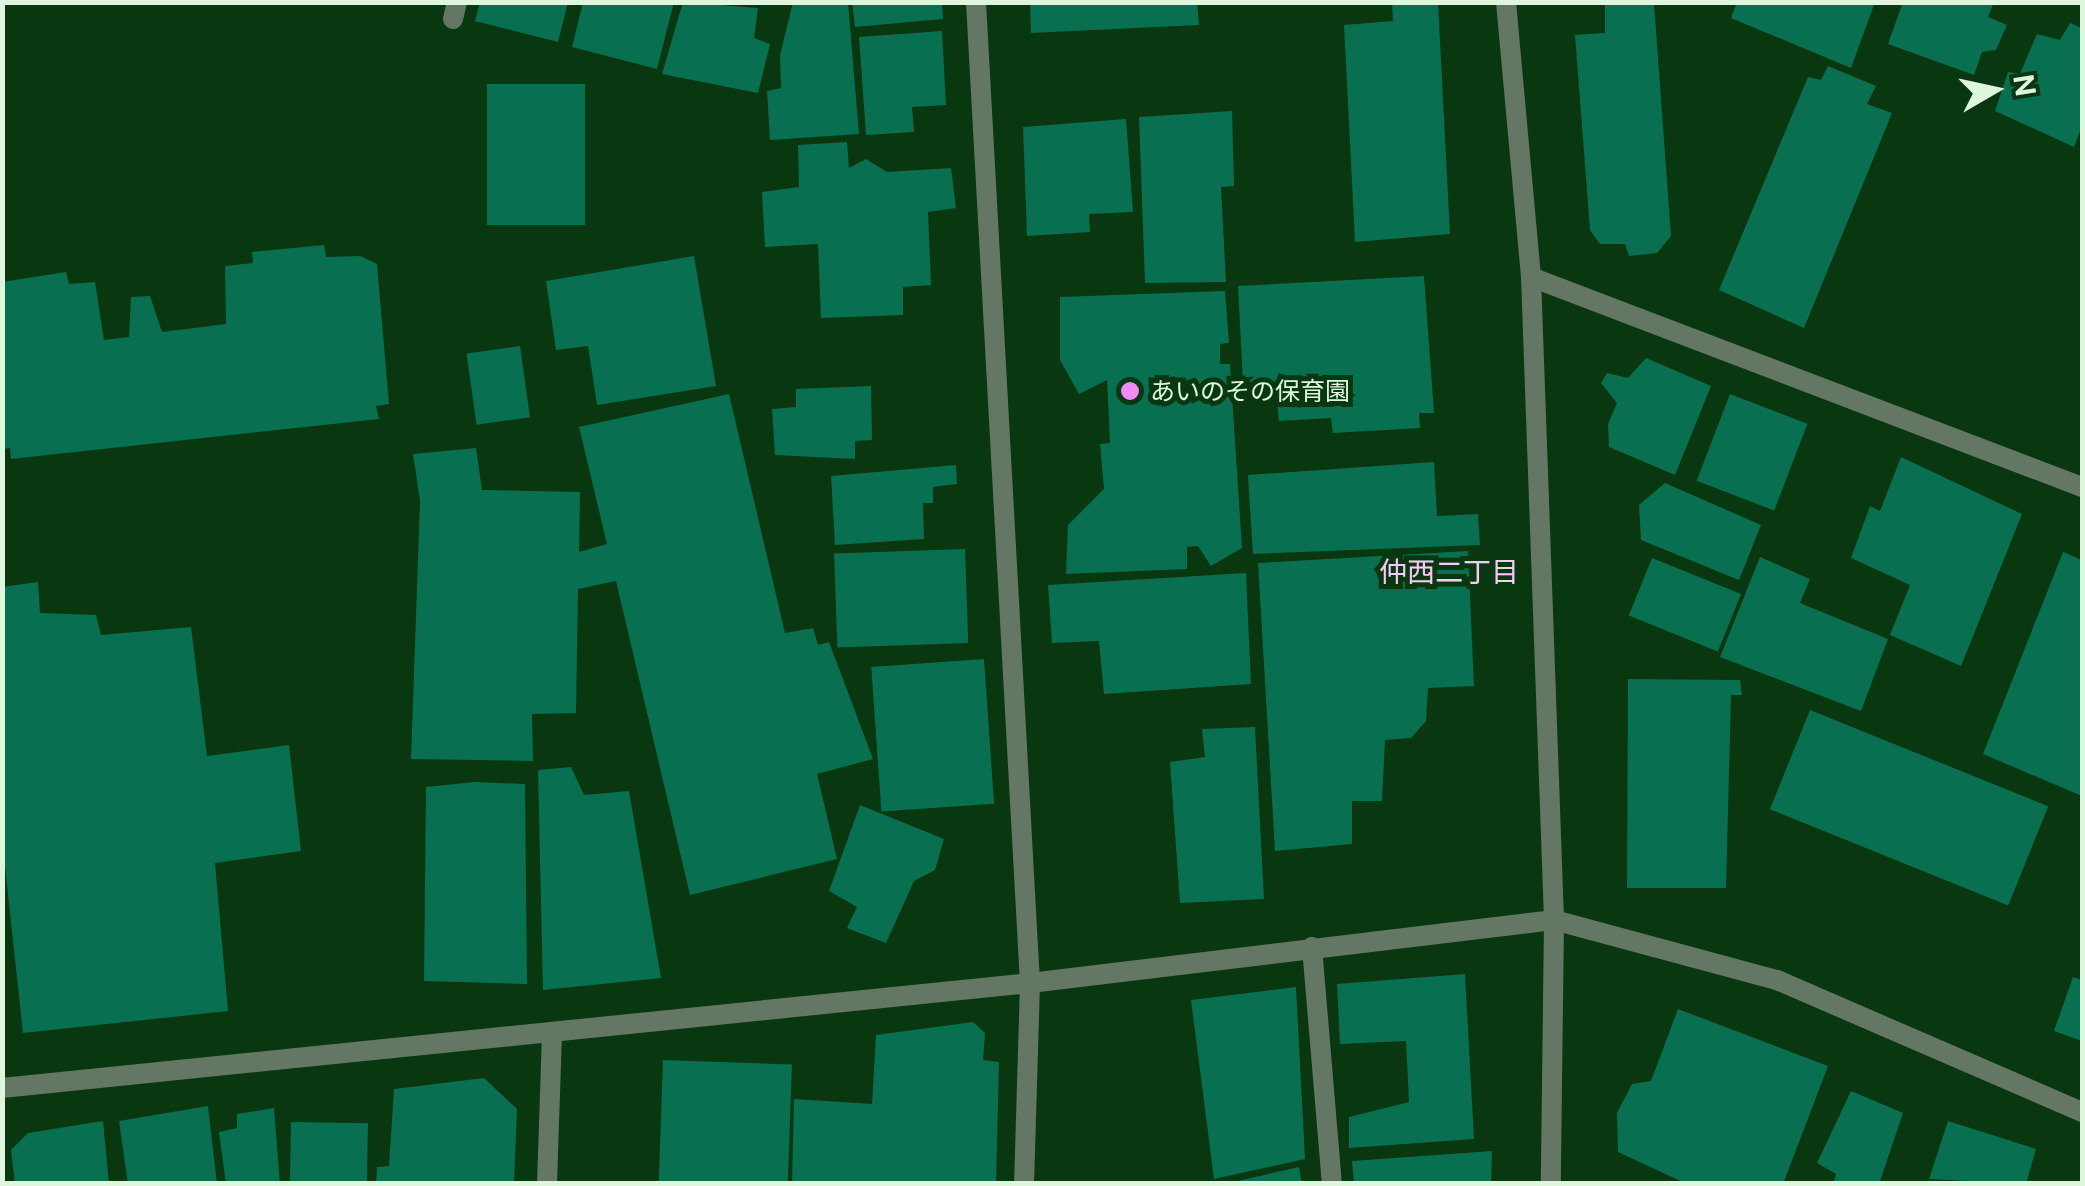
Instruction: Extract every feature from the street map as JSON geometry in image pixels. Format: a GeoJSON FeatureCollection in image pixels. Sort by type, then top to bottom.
{"type":"FeatureCollection","features":[{"type":"Feature","properties":{"kind":"street"},"geometry":{"type":"LineString","coordinates":[[976,2],[1030,983],[1024,1184]]}},
{"type":"Feature","properties":{"kind":"street"},"geometry":{"type":"LineString","coordinates":[[1506,2],[1531,277],[1554,920],[1551,1184]]}},
{"type":"Feature","properties":{"kind":"street"},"geometry":{"type":"LineString","coordinates":[[1531,277],[2082,488]]}},
{"type":"Feature","properties":{"kind":"street"},"geometry":{"type":"LineString","coordinates":[[2,1088],[1030,983],[1312,946],[1554,920],[1777,980],[2082,1112]]}},
{"type":"Feature","properties":{"kind":"street"},"geometry":{"type":"LineString","coordinates":[[1312,946],[1332,1184]]}},
{"type":"Feature","properties":{"kind":"street"},"geometry":{"type":"LineString","coordinates":[[547,1184],[552,1032]]}},
{"type":"Feature","properties":{"kind":"building"},"geometry":{"type":"Polygon","coordinates":[[[480,2],[568,2],[558,42],[475,21],[480,2]]]}},
{"type":"Feature","properties":{"kind":"building"},"geometry":{"type":"Polygon","coordinates":[[[583,2],[674,2],[657,69],[572,47],[583,2]]]}},
{"type":"Feature","properties":{"kind":"building"},"geometry":{"type":"Polygon","coordinates":[[[683,2],[758,8],[754,38],[770,44],[758,93],[662,74],[683,2]]]}},
{"type":"Feature","properties":{"kind":"building"},"geometry":{"type":"Polygon","coordinates":[[[793,2],[848,2],[859,134],[770,140],[767,91],[781,88],[780,55],[793,2]]]}},
{"type":"Feature","properties":{"kind":"building"},"geometry":{"type":"Polygon","coordinates":[[[852,2],[942,2],[943,19],[855,27],[852,2]]]}},
{"type":"Feature","properties":{"kind":"building"},"geometry":{"type":"Polygon","coordinates":[[[1030,2],[1197,2],[1199,25],[1031,33],[1030,2]]]}},
{"type":"Feature","properties":{"kind":"building"},"geometry":{"type":"Polygon","coordinates":[[[1392,2],[1438,2],[1450,234],[1355,242],[1344,25],[1393,21],[1392,2]]]}},
{"type":"Feature","properties":{"kind":"building"},"geometry":{"type":"Polygon","coordinates":[[[1737,2],[1875,2],[1851,68],[1731,18],[1737,2]]]}},
{"type":"Feature","properties":{"kind":"building"},"geometry":{"type":"Polygon","coordinates":[[[1903,2],[1994,2],[1988,17],[2007,25],[1996,50],[1982,52],[1974,75],[1888,44],[1903,2]]]}},
{"type":"Feature","properties":{"kind":"building"},"geometry":{"type":"Polygon","coordinates":[[[1654,3],[1671,236],[1657,253],[1629,256],[1625,244],[1600,244],[1590,230],[1575,35],[1605,33],[1605,5],[1654,3]]]}},
{"type":"Feature","properties":{"kind":"building"},"geometry":{"type":"Polygon","coordinates":[[[2070,23],[2082,28],[2082,126],[2074,147],[1995,111],[2008,72],[2020,74],[2037,34],[2060,40],[2070,23]]]}},
{"type":"Feature","properties":{"kind":"building"},"geometry":{"type":"Polygon","coordinates":[[[942,31],[946,105],[912,107],[914,132],[866,135],[859,37],[942,31]]]}},
{"type":"Feature","properties":{"kind":"building"},"geometry":{"type":"Polygon","coordinates":[[[1828,66],[1876,86],[1867,104],[1892,113],[1804,328],[1719,290],[1808,77],[1821,80],[1828,66]]]}},
{"type":"Feature","properties":{"kind":"building"},"geometry":{"type":"Polygon","coordinates":[[[487,84],[585,84],[585,225],[487,225],[487,84]]]}},
{"type":"Feature","properties":{"kind":"building"},"geometry":{"type":"Polygon","coordinates":[[[1232,111],[1234,186],[1221,187],[1226,282],[1145,283],[1139,117],[1232,111]]]}},
{"type":"Feature","properties":{"kind":"building"},"geometry":{"type":"Polygon","coordinates":[[[1126,119],[1133,212],[1089,214],[1090,232],[1027,236],[1023,127],[1126,119]]]}},
{"type":"Feature","properties":{"kind":"building"},"geometry":{"type":"Polygon","coordinates":[[[847,142],[849,168],[866,159],[887,172],[951,168],[956,208],[928,212],[931,285],[903,287],[903,315],[821,318],[818,244],[765,247],[762,192],[799,187],[798,145],[847,142]]]}},
{"type":"Feature","properties":{"kind":"building"},"geometry":{"type":"Polygon","coordinates":[[[324,245],[326,257],[360,256],[377,264],[389,404],[376,406],[379,419],[11,459],[10,448],[2,449],[2,282],[66,272],[69,284],[95,282],[104,340],[129,337],[131,297],[150,296],[162,332],[226,324],[225,266],[253,263],[252,252],[324,245]]]}},
{"type":"Feature","properties":{"kind":"building"},"geometry":{"type":"Polygon","coordinates":[[[694,256],[716,386],[597,405],[588,346],[556,350],[546,281],[694,256]]]}},
{"type":"Feature","properties":{"kind":"building"},"geometry":{"type":"Polygon","coordinates":[[[1424,276],[1434,413],[1419,413],[1420,428],[1333,433],[1331,418],[1279,421],[1275,383],[1243,383],[1238,286],[1424,276]]]}},
{"type":"Feature","properties":{"kind":"building"},"geometry":{"type":"Polygon","coordinates":[[[1225,291],[1229,343],[1220,344],[1220,364],[1230,364],[1242,548],[1211,566],[1198,546],[1187,547],[1187,569],[1066,574],[1068,525],[1104,489],[1100,444],[1110,443],[1107,380],[1079,394],[1060,360],[1060,297],[1225,291]]]}},
{"type":"Feature","properties":{"kind":"building"},"geometry":{"type":"Polygon","coordinates":[[[520,346],[530,417],[477,425],[467,354],[520,346]]]}},
{"type":"Feature","properties":{"kind":"building"},"geometry":{"type":"Polygon","coordinates":[[[1646,358],[1711,386],[1675,475],[1609,447],[1608,424],[1617,403],[1601,383],[1607,373],[1628,378],[1646,358]]]}},
{"type":"Feature","properties":{"kind":"building"},"geometry":{"type":"Polygon","coordinates":[[[871,386],[872,440],[855,441],[855,459],[775,455],[772,409],[796,407],[796,389],[871,386]]]}},
{"type":"Feature","properties":{"kind":"building"},"geometry":{"type":"Polygon","coordinates":[[[729,394],[785,633],[813,628],[818,645],[829,642],[873,759],[817,774],[837,859],[690,895],[616,581],[578,589],[576,713],[532,714],[533,761],[411,759],[420,501],[413,454],[476,448],[482,490],[580,492],[579,552],[607,544],[579,427],[729,394]]]}},
{"type":"Feature","properties":{"kind":"building"},"geometry":{"type":"Polygon","coordinates":[[[1730,394],[1807,424],[1774,511],[1697,481],[1730,394]]]}},
{"type":"Feature","properties":{"kind":"building"},"geometry":{"type":"Polygon","coordinates":[[[1901,457],[2022,514],[1961,666],[1890,635],[1910,585],[1851,558],[1870,506],[1880,511],[1901,457]]]}},
{"type":"Feature","properties":{"kind":"building"},"geometry":{"type":"Polygon","coordinates":[[[1434,462],[1437,516],[1478,514],[1480,545],[1253,554],[1248,475],[1434,462]]]}},
{"type":"Feature","properties":{"kind":"building"},"geometry":{"type":"Polygon","coordinates":[[[956,465],[957,484],[933,487],[933,503],[923,503],[924,539],[835,545],[831,476],[956,465]]]}},
{"type":"Feature","properties":{"kind":"building"},"geometry":{"type":"Polygon","coordinates":[[[1665,483],[1761,525],[1739,580],[1641,540],[1639,505],[1665,483]]]}},
{"type":"Feature","properties":{"kind":"building"},"geometry":{"type":"Polygon","coordinates":[[[965,549],[968,643],[837,648],[834,554],[965,549]]]}},
{"type":"Feature","properties":{"kind":"building"},"geometry":{"type":"Polygon","coordinates":[[[1468,551],[1474,686],[1428,688],[1426,721],[1411,738],[1385,740],[1382,801],[1352,801],[1352,844],[1275,851],[1258,563],[1468,551]]]}},
{"type":"Feature","properties":{"kind":"building"},"geometry":{"type":"Polygon","coordinates":[[[2063,552],[2082,560],[2082,796],[1983,754],[2063,552]]]}},
{"type":"Feature","properties":{"kind":"building"},"geometry":{"type":"Polygon","coordinates":[[[1760,557],[1810,579],[1800,603],[1888,639],[1861,711],[1720,657],[1760,557]]]}},
{"type":"Feature","properties":{"kind":"building"},"geometry":{"type":"Polygon","coordinates":[[[1652,558],[1741,594],[1718,651],[1629,615],[1652,558]]]}},
{"type":"Feature","properties":{"kind":"building"},"geometry":{"type":"Polygon","coordinates":[[[1246,573],[1251,684],[1104,694],[1099,641],[1052,643],[1048,585],[1246,573]]]}},
{"type":"Feature","properties":{"kind":"building"},"geometry":{"type":"Polygon","coordinates":[[[38,582],[40,613],[96,615],[101,635],[191,627],[207,756],[289,745],[301,851],[215,863],[228,1011],[23,1033],[2,839],[2,587],[38,582]]]}},
{"type":"Feature","properties":{"kind":"building"},"geometry":{"type":"Polygon","coordinates":[[[984,659],[994,804],[881,812],[871,667],[984,659]]]}},
{"type":"Feature","properties":{"kind":"building"},"geometry":{"type":"Polygon","coordinates":[[[1628,679],[1740,680],[1742,695],[1731,695],[1726,888],[1627,888],[1628,679]]]}},
{"type":"Feature","properties":{"kind":"building"},"geometry":{"type":"Polygon","coordinates":[[[1810,710],[2048,806],[2008,905],[1770,809],[1810,710]]]}},
{"type":"Feature","properties":{"kind":"building"},"geometry":{"type":"Polygon","coordinates":[[[1255,727],[1264,899],[1180,903],[1170,762],[1205,757],[1202,729],[1255,727]]]}},
{"type":"Feature","properties":{"kind":"building"},"geometry":{"type":"Polygon","coordinates":[[[571,767],[584,795],[629,791],[661,978],[543,990],[538,770],[571,767]]]}},
{"type":"Feature","properties":{"kind":"building"},"geometry":{"type":"Polygon","coordinates":[[[474,782],[525,784],[527,984],[424,981],[426,787],[474,782]]]}},
{"type":"Feature","properties":{"kind":"building"},"geometry":{"type":"Polygon","coordinates":[[[860,805],[944,839],[935,870],[914,881],[886,943],[847,928],[857,907],[829,891],[860,805]]]}},
{"type":"Feature","properties":{"kind":"building"},"geometry":{"type":"Polygon","coordinates":[[[1465,974],[1474,1139],[1349,1148],[1349,1117],[1409,1102],[1406,1041],[1340,1044],[1337,984],[1465,974]]]}},
{"type":"Feature","properties":{"kind":"building"},"geometry":{"type":"Polygon","coordinates":[[[2073,977],[2082,980],[2082,1041],[2054,1031],[2073,977]]]}},
{"type":"Feature","properties":{"kind":"building"},"geometry":{"type":"Polygon","coordinates":[[[1296,987],[1305,1159],[1214,1179],[1191,1000],[1296,987]]]}},
{"type":"Feature","properties":{"kind":"building"},"geometry":{"type":"Polygon","coordinates":[[[1678,1009],[1828,1066],[1783,1184],[1687,1184],[1618,1152],[1617,1113],[1632,1084],[1651,1081],[1678,1009]]]}},
{"type":"Feature","properties":{"kind":"building"},"geometry":{"type":"Polygon","coordinates":[[[973,1022],[985,1033],[983,1060],[999,1062],[996,1184],[792,1184],[794,1099],[872,1104],[876,1035],[973,1022]]]}},
{"type":"Feature","properties":{"kind":"building"},"geometry":{"type":"Polygon","coordinates":[[[663,1060],[792,1065],[788,1184],[659,1184],[663,1060]]]}},
{"type":"Feature","properties":{"kind":"building"},"geometry":{"type":"Polygon","coordinates":[[[484,1078],[517,1109],[514,1184],[376,1184],[377,1167],[389,1166],[394,1089],[484,1078]]]}},
{"type":"Feature","properties":{"kind":"building"},"geometry":{"type":"Polygon","coordinates":[[[1851,1091],[1903,1113],[1879,1184],[1833,1184],[1836,1174],[1817,1163],[1851,1091]]]}},
{"type":"Feature","properties":{"kind":"building"},"geometry":{"type":"Polygon","coordinates":[[[208,1106],[217,1184],[128,1184],[119,1121],[208,1106]]]}},
{"type":"Feature","properties":{"kind":"building"},"geometry":{"type":"Polygon","coordinates":[[[274,1108],[280,1184],[226,1184],[219,1132],[237,1128],[237,1114],[274,1108]]]}},
{"type":"Feature","properties":{"kind":"building"},"geometry":{"type":"Polygon","coordinates":[[[103,1121],[109,1184],[15,1184],[11,1150],[28,1133],[103,1121]]]}},
{"type":"Feature","properties":{"kind":"building"},"geometry":{"type":"Polygon","coordinates":[[[1948,1121],[2036,1149],[2026,1184],[1929,1179],[1948,1121]]]}},
{"type":"Feature","properties":{"kind":"building"},"geometry":{"type":"Polygon","coordinates":[[[291,1122],[368,1123],[367,1184],[290,1184],[291,1122]]]}},
{"type":"Feature","properties":{"kind":"building"},"geometry":{"type":"Polygon","coordinates":[[[1492,1151],[1491,1184],[1354,1184],[1352,1161],[1492,1151]]]}},
{"type":"Feature","properties":{"kind":"building"},"geometry":{"type":"Polygon","coordinates":[[[1299,1167],[1302,1184],[1233,1182],[1299,1167]]]}},
{"type":"Feature","properties":{"kind":"place","name":"あいのその保育園"},"geometry":{"type":"Point","coordinates":[1130,391]}},
{"type":"Feature","properties":{"kind":"district","name":"仲西二丁目"},"geometry":{"type":"Point","coordinates":[1449,572]}}]}
